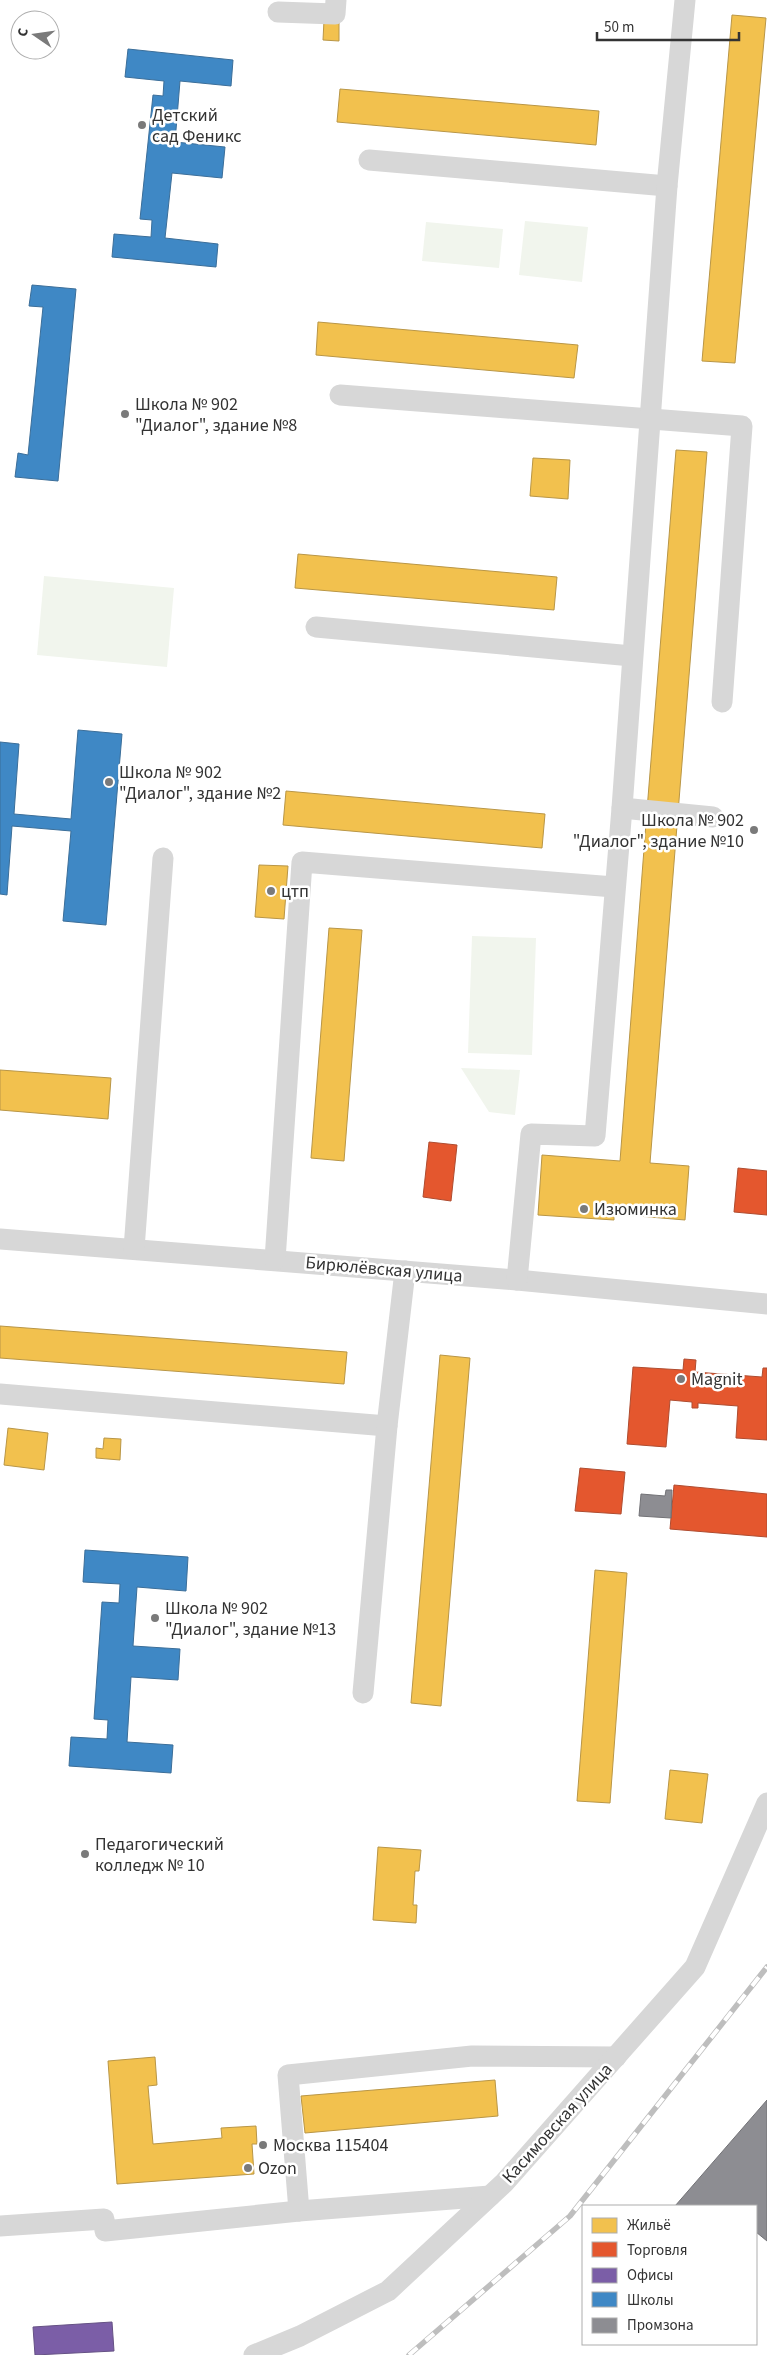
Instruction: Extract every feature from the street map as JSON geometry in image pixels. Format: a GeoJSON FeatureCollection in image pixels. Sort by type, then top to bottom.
{"type":"FeatureCollection","features":[{"type":"Feature","properties":{"kind":"street"},"geometry":{"type":"LineString","coordinates":[[278,12],[335,14],[336,0]]}},
{"type":"Feature","properties":{"kind":"street"},"geometry":{"type":"LineString","coordinates":[[517,1280],[531,1134],[595,1136],[622,808],[667,186],[685,0]]}},
{"type":"Feature","properties":{"kind":"street"},"geometry":{"type":"LineString","coordinates":[[369,160],[667,186]]}},
{"type":"Feature","properties":{"kind":"street"},"geometry":{"type":"LineString","coordinates":[[340,395],[742,426],[722,702]]}},
{"type":"Feature","properties":{"kind":"street"},"geometry":{"type":"LineString","coordinates":[[316,627],[632,656]]}},
{"type":"Feature","properties":{"kind":"street"},"geometry":{"type":"LineString","coordinates":[[622,808],[713,817]]}},
{"type":"Feature","properties":{"kind":"street"},"geometry":{"type":"LineString","coordinates":[[134,1249],[163,858]]}},
{"type":"Feature","properties":{"kind":"street"},"geometry":{"type":"LineString","coordinates":[[275,1260],[302,862],[614,887]]}},
{"type":"Feature","properties":{"kind":"street","name":"Бирюлёвская улица"},"geometry":{"type":"LineString","coordinates":[[0,1239],[517,1280],[767,1304]]}},
{"type":"Feature","properties":{"kind":"street"},"geometry":{"type":"LineString","coordinates":[[363,1693],[387,1426],[405,1271]]}},
{"type":"Feature","properties":{"kind":"street"},"geometry":{"type":"LineString","coordinates":[[0,1394],[387,1426]]}},
{"type":"Feature","properties":{"kind":"street","name":"Касимовская улица"},"geometry":{"type":"LineString","coordinates":[[254,2355],[300,2336],[388,2291],[504,2183],[695,1967],[767,1803]]}},
{"type":"Feature","properties":{"kind":"street"},"geometry":{"type":"LineString","coordinates":[[298,2211],[288,2075],[472,2056],[616,2057]]}},
{"type":"Feature","properties":{"kind":"street"},"geometry":{"type":"LineString","coordinates":[[0,2226],[104,2219],[105,2231],[298,2211],[490,2196]]}},
{"type":"Feature","properties":{"kind":"shaded area"},"geometry":{"type":"Polygon","coordinates":[[[525,221],[588,227],[582,282],[519,275],[525,221]]]}},
{"type":"Feature","properties":{"kind":"shaded area"},"geometry":{"type":"Polygon","coordinates":[[[426,222],[503,229],[499,268],[422,261],[426,222]]]}},
{"type":"Feature","properties":{"kind":"shaded area"},"geometry":{"type":"Polygon","coordinates":[[[44,576],[174,588],[167,667],[37,655],[44,576]]]}},
{"type":"Feature","properties":{"kind":"shaded area"},"geometry":{"type":"Polygon","coordinates":[[[472,936],[536,938],[532,1055],[468,1053],[472,936]]]}},
{"type":"Feature","properties":{"kind":"shaded area"},"geometry":{"type":"Polygon","coordinates":[[[461,1068],[520,1070],[515,1115],[489,1112],[461,1068]]]}},
{"type":"Feature","properties":{"kind":"building: Жильё"},"geometry":{"type":"Polygon","coordinates":[[[732,15],[766,18],[735,363],[702,361],[732,15]]]}},
{"type":"Feature","properties":{"kind":"building: Жильё"},"geometry":{"type":"Polygon","coordinates":[[[324,20],[339,21],[339,41],[323,40],[324,20]]]}},
{"type":"Feature","properties":{"kind":"building: Жильё"},"geometry":{"type":"Polygon","coordinates":[[[340,89],[599,111],[596,145],[337,122],[340,89]]]}},
{"type":"Feature","properties":{"kind":"building: Жильё"},"geometry":{"type":"Polygon","coordinates":[[[318,322],[578,345],[574,378],[316,355],[318,322]]]}},
{"type":"Feature","properties":{"kind":"building: Жильё"},"geometry":{"type":"Polygon","coordinates":[[[676,450],[707,452],[678,813],[647,810],[676,450]]]}},
{"type":"Feature","properties":{"kind":"building: Жильё"},"geometry":{"type":"Polygon","coordinates":[[[533,458],[570,460],[568,499],[530,496],[533,458]]]}},
{"type":"Feature","properties":{"kind":"building: Жильё"},"geometry":{"type":"Polygon","coordinates":[[[298,554],[557,577],[554,610],[295,588],[298,554]]]}},
{"type":"Feature","properties":{"kind":"building: Жильё"},"geometry":{"type":"Polygon","coordinates":[[[286,791],[545,814],[542,848],[283,825],[286,791]]]}},
{"type":"Feature","properties":{"kind":"building: Жильё"},"geometry":{"type":"Polygon","coordinates":[[[647,810],[678,813],[650,1163],[689,1166],[685,1220],[614,1214],[614,1220],[538,1215],[542,1155],[620,1161],[647,810]]]}},
{"type":"Feature","properties":{"kind":"building: Жильё","name":"цтп"},"geometry":{"type":"Polygon","coordinates":[[[259,865],[288,866],[284,919],[255,917],[259,865]]]}},
{"type":"Feature","properties":{"kind":"building: Жильё"},"geometry":{"type":"Polygon","coordinates":[[[329,928],[362,930],[344,1161],[311,1158],[329,928]]]}},
{"type":"Feature","properties":{"kind":"building: Жильё"},"geometry":{"type":"Polygon","coordinates":[[[0,1070],[111,1078],[108,1119],[0,1110],[0,1070]]]}},
{"type":"Feature","properties":{"kind":"building: Жильё"},"geometry":{"type":"Polygon","coordinates":[[[0,1326],[347,1352],[344,1384],[0,1358],[0,1326]]]}},
{"type":"Feature","properties":{"kind":"building: Жильё"},"geometry":{"type":"Polygon","coordinates":[[[440,1355],[470,1358],[441,1706],[411,1703],[440,1355]]]}},
{"type":"Feature","properties":{"kind":"building: Жильё"},"geometry":{"type":"Polygon","coordinates":[[[8,1428],[48,1433],[44,1470],[4,1465],[8,1428]]]}},
{"type":"Feature","properties":{"kind":"building: Жильё"},"geometry":{"type":"Polygon","coordinates":[[[104,1438],[121,1439],[120,1460],[96,1458],[96,1448],[103,1449],[104,1438]]]}},
{"type":"Feature","properties":{"kind":"building: Жильё"},"geometry":{"type":"Polygon","coordinates":[[[595,1570],[627,1573],[610,1803],[577,1801],[595,1570]]]}},
{"type":"Feature","properties":{"kind":"building: Жильё"},"geometry":{"type":"Polygon","coordinates":[[[670,1770],[708,1774],[702,1823],[665,1819],[670,1770]]]}},
{"type":"Feature","properties":{"kind":"building: Жильё"},"geometry":{"type":"Polygon","coordinates":[[[378,1847],[421,1850],[419,1871],[415,1871],[413,1905],[417,1905],[416,1923],[373,1920],[378,1847]]]}},
{"type":"Feature","properties":{"kind":"building: Жильё"},"geometry":{"type":"Polygon","coordinates":[[[155,2057],[157,2085],[148,2086],[153,2144],[222,2138],[221,2128],[256,2126],[257,2144],[252,2144],[254,2174],[117,2184],[108,2061],[155,2057]]]}},
{"type":"Feature","properties":{"kind":"building: Жильё"},"geometry":{"type":"Polygon","coordinates":[[[495,2080],[498,2116],[305,2133],[301,2096],[495,2080]]]}},
{"type":"Feature","properties":{"kind":"building: Торговля"},"geometry":{"type":"Polygon","coordinates":[[[429,1142],[457,1145],[451,1201],[423,1197],[429,1142]]]}},
{"type":"Feature","properties":{"kind":"building: Торговля"},"geometry":{"type":"Polygon","coordinates":[[[738,1168],[767,1171],[767,1215],[734,1212],[738,1168]]]}},
{"type":"Feature","properties":{"kind":"building: Торговля"},"geometry":{"type":"Polygon","coordinates":[[[684,1359],[696,1360],[695,1372],[762,1377],[763,1368],[767,1368],[767,1440],[736,1438],[738,1406],[698,1403],[698,1408],[692,1408],[692,1402],[670,1400],[666,1447],[627,1444],[633,1367],[683,1370],[684,1359]]]}},
{"type":"Feature","properties":{"kind":"building: Торговля"},"geometry":{"type":"Polygon","coordinates":[[[580,1468],[625,1472],[621,1514],[575,1511],[580,1468]]]}},
{"type":"Feature","properties":{"kind":"building: Торговля"},"geometry":{"type":"Polygon","coordinates":[[[674,1485],[767,1494],[767,1537],[670,1529],[674,1485]]]}},
{"type":"Feature","properties":{"kind":"building: Офисы"},"geometry":{"type":"Polygon","coordinates":[[[112,2322],[114,2351],[35,2355],[33,2327],[112,2322]]]}},
{"type":"Feature","properties":{"kind":"building: Школы"},"geometry":{"type":"Polygon","coordinates":[[[128,49],[233,60],[231,86],[180,81],[175,142],[225,147],[222,178],[172,173],[165,238],[218,244],[216,267],[112,257],[114,234],[151,237],[152,220],[140,219],[153,95],[163,96],[164,81],[125,77],[128,49]]]}},
{"type":"Feature","properties":{"kind":"building: Школы"},"geometry":{"type":"Polygon","coordinates":[[[32,285],[76,289],[58,481],[15,477],[18,453],[28,455],[43,307],[29,306],[32,285]]]}},
{"type":"Feature","properties":{"kind":"building: Школы"},"geometry":{"type":"Polygon","coordinates":[[[78,730],[122,734],[106,925],[63,921],[71,831],[12,826],[7,895],[0,894],[0,742],[19,744],[14,814],[71,819],[78,730]]]}},
{"type":"Feature","properties":{"kind":"building: Школы"},"geometry":{"type":"Polygon","coordinates":[[[85,1550],[188,1557],[186,1591],[137,1587],[133,1646],[180,1649],[178,1680],[131,1677],[127,1742],[173,1745],[171,1773],[69,1766],[71,1737],[107,1739],[108,1720],[94,1719],[102,1602],[119,1603],[120,1584],[83,1582],[85,1550]]]}},
{"type":"Feature","properties":{"kind":"building: Промзона"},"geometry":{"type":"Polygon","coordinates":[[[666,1490],[672,1490],[671,1518],[639,1516],[641,1494],[665,1496],[666,1490]]]}},
{"type":"Feature","properties":{"kind":"building: Промзона"},"geometry":{"type":"Polygon","coordinates":[[[767,2100],[767,2241],[757,2233],[757,2205],[676,2205],[767,2100]]]}},
{"type":"Feature","properties":{"kind":"railway"},"geometry":{"type":"LineString","coordinates":[[409,2355],[570,2216],[767,1967]]}},
{"type":"Feature","properties":{"kind":"place","name":"Детский сад Феникс"},"geometry":{"type":"Point","coordinates":[142,125]}},
{"type":"Feature","properties":{"kind":"place","name":"Школа № 902 \"Диалог\", здание №8"},"geometry":{"type":"Point","coordinates":[125,414]}},
{"type":"Feature","properties":{"kind":"place","name":"Школа № 902 \"Диалог\", здание №2"},"geometry":{"type":"Point","coordinates":[109,782]}},
{"type":"Feature","properties":{"kind":"place","name":"Школа № 902 \"Диалог\", здание №10"},"geometry":{"type":"Point","coordinates":[754,830]}},
{"type":"Feature","properties":{"kind":"place","name":"цтп"},"geometry":{"type":"Point","coordinates":[271,891]}},
{"type":"Feature","properties":{"kind":"place","name":"Изюминка"},"geometry":{"type":"Point","coordinates":[584,1209]}},
{"type":"Feature","properties":{"kind":"place","name":"Magnit"},"geometry":{"type":"Point","coordinates":[681,1379]}},
{"type":"Feature","properties":{"kind":"place","name":"Школа № 902 \"Диалог\", здание №13"},"geometry":{"type":"Point","coordinates":[155,1618]}},
{"type":"Feature","properties":{"kind":"place","name":"Педагогический колледж № 10"},"geometry":{"type":"Point","coordinates":[85,1854]}},
{"type":"Feature","properties":{"kind":"place","name":"Москва 115404"},"geometry":{"type":"Point","coordinates":[263,2145]}},
{"type":"Feature","properties":{"kind":"place","name":"Ozon"},"geometry":{"type":"Point","coordinates":[248,2168]}}]}
